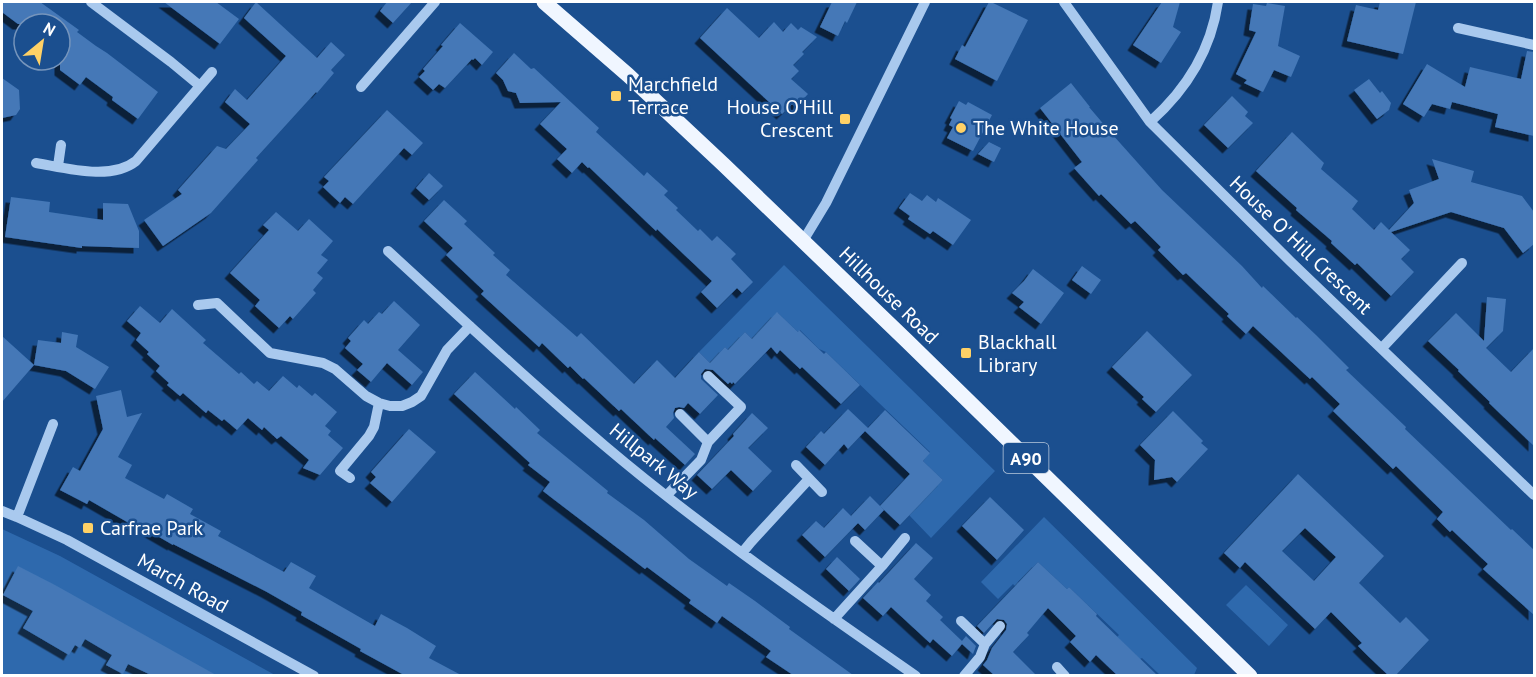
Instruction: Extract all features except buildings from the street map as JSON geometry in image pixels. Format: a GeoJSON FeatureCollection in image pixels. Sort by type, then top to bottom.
{"type":"FeatureCollection","features":[{"type":"Feature","properties":{"kind":"main road","name":"Hillhouse Road"},"geometry":{"type":"LineString","coordinates":[[544,2],[628,75],[803,241],[1250,675]]}},
{"type":"Feature","properties":{"kind":"street"},"geometry":{"type":"LineString","coordinates":[[91,2],[200,86]]}},
{"type":"Feature","properties":{"kind":"street"},"geometry":{"type":"LineString","coordinates":[[361,87],[435,2]]}},
{"type":"Feature","properties":{"kind":"street"},"geometry":{"type":"LineString","coordinates":[[803,241],[826,203],[925,2]]}},
{"type":"Feature","properties":{"kind":"street","name":"House O' Hill Crescent"},"geometry":{"type":"LineString","coordinates":[[1064,2],[1150,122],[1290,261],[1534,495]]}},
{"type":"Feature","properties":{"kind":"street"},"geometry":{"type":"LineString","coordinates":[[1150,122],[1178,94],[1199,61],[1210,37],[1218,2]]}},
{"type":"Feature","properties":{"kind":"street"},"geometry":{"type":"LineString","coordinates":[[1458,28],[1534,45]]}},
{"type":"Feature","properties":{"kind":"street"},"geometry":{"type":"LineString","coordinates":[[36,163],[103,172],[129,167],[212,72]]}},
{"type":"Feature","properties":{"kind":"street"},"geometry":{"type":"LineString","coordinates":[[58,166],[61,145]]}},
{"type":"Feature","properties":{"kind":"street","name":"Hillpark Way"},"geometry":{"type":"LineString","coordinates":[[388,251],[605,446],[742,553],[916,675]]}},
{"type":"Feature","properties":{"kind":"street"},"geometry":{"type":"LineString","coordinates":[[1382,348],[1462,264]]}},
{"type":"Feature","properties":{"kind":"street"},"geometry":{"type":"LineString","coordinates":[[198,305],[217,303],[270,353],[323,363],[335,369],[366,396],[390,406],[402,406],[421,396],[447,350],[470,326]]}},
{"type":"Feature","properties":{"kind":"street"},"geometry":{"type":"LineString","coordinates":[[667,495],[701,460],[708,442],[741,407],[708,376]]}},
{"type":"Feature","properties":{"kind":"street"},"geometry":{"type":"LineString","coordinates":[[350,478],[340,471],[369,436],[374,427],[379,403]]}},
{"type":"Feature","properties":{"kind":"street"},"geometry":{"type":"LineString","coordinates":[[680,414],[708,442]]}},
{"type":"Feature","properties":{"kind":"street"},"geometry":{"type":"LineString","coordinates":[[17,517],[53,424]]}},
{"type":"Feature","properties":{"kind":"street"},"geometry":{"type":"LineString","coordinates":[[796,465],[822,492]]}},
{"type":"Feature","properties":{"kind":"street"},"geometry":{"type":"LineString","coordinates":[[742,553],[809,479]]}},
{"type":"Feature","properties":{"kind":"street","name":"March Road"},"geometry":{"type":"LineString","coordinates":[[2,511],[67,540],[314,675]]}},
{"type":"Feature","properties":{"kind":"street"},"geometry":{"type":"LineString","coordinates":[[834,619],[905,538]]}},
{"type":"Feature","properties":{"kind":"street"},"geometry":{"type":"LineString","coordinates":[[855,541],[882,566]]}},
{"type":"Feature","properties":{"kind":"street"},"geometry":{"type":"LineString","coordinates":[[961,621],[985,644]]}},
{"type":"Feature","properties":{"kind":"street"},"geometry":{"type":"LineString","coordinates":[[964,675],[980,657],[985,644],[1000,626]]}},
{"type":"Feature","properties":{"kind":"street"},"geometry":{"type":"LineString","coordinates":[[1057,667],[1065,675]]}},
{"type":"Feature","properties":{"kind":"shaded area"},"geometry":{"type":"Polygon","coordinates":[[[784,265],[995,471],[931,538],[909,515],[943,480],[923,461],[930,452],[800,330],[798,332],[778,313],[752,339],[745,332],[728,350],[725,347],[710,363],[699,352],[784,265]]]}},
{"type":"Feature","properties":{"kind":"shaded area"},"geometry":{"type":"Polygon","coordinates":[[[1044,517],[1197,668],[1194,675],[1160,675],[1117,637],[1119,635],[1069,587],[1067,589],[1038,562],[1018,582],[1016,587],[1013,584],[998,599],[981,582],[1044,517]]]}},
{"type":"Feature","properties":{"kind":"shaded area"},"geometry":{"type":"Polygon","coordinates":[[[2,529],[60,556],[275,675],[2,675],[2,529]]]}},
{"type":"Feature","properties":{"kind":"shaded area"},"geometry":{"type":"Polygon","coordinates":[[[1246,585],[1288,625],[1269,646],[1226,605],[1246,585]]]}},
{"type":"Feature","properties":{"kind":"place","name":"Marchfield Terrace"},"geometry":{"type":"Point","coordinates":[616,96]}},
{"type":"Feature","properties":{"kind":"place","name":"House O'Hill Crescent"},"geometry":{"type":"Point","coordinates":[845,119]}},
{"type":"Feature","properties":{"kind":"place","name":"The White House"},"geometry":{"type":"Point","coordinates":[961,128]}},
{"type":"Feature","properties":{"kind":"place","name":"Blackhall Library"},"geometry":{"type":"Point","coordinates":[966,353]}},
{"type":"Feature","properties":{"kind":"place","name":"Carfrae Park"},"geometry":{"type":"Point","coordinates":[88,528]}}]}
